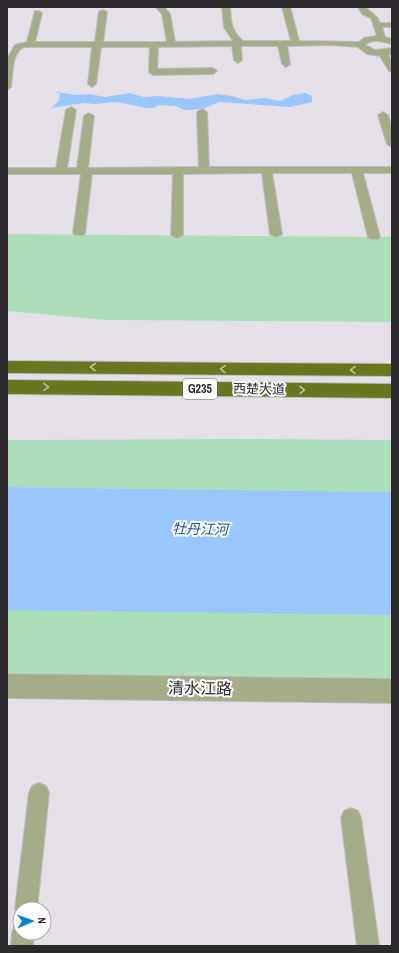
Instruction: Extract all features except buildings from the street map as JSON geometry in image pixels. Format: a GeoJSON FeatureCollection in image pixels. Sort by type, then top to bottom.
{"type":"FeatureCollection","features":[{"type":"Feature","properties":{"kind":"highway","name":"西楚大道"},"geometry":{"type":"LineString","coordinates":[[7,366],[392,370]]}},
{"type":"Feature","properties":{"kind":"highway","name":"西楚大道"},"geometry":{"type":"LineString","coordinates":[[7,387],[392,391]]}},
{"type":"Feature","properties":{"kind":"street","name":"清水江路"},"geometry":{"type":"LineString","coordinates":[[7,686],[392,691]]}},
{"type":"Feature","properties":{"kind":"lane"},"geometry":{"type":"LineString","coordinates":[[160,7],[166,14],[171,43]]}},
{"type":"Feature","properties":{"kind":"lane"},"geometry":{"type":"LineString","coordinates":[[226,7],[227,28],[238,43],[238,60]]}},
{"type":"Feature","properties":{"kind":"lane"},"geometry":{"type":"LineString","coordinates":[[286,7],[296,43]]}},
{"type":"Feature","properties":{"kind":"lane"},"geometry":{"type":"LineString","coordinates":[[362,7],[366,12],[374,17],[382,39]]}},
{"type":"Feature","properties":{"kind":"lane"},"geometry":{"type":"LineString","coordinates":[[92,84],[103,12]]}},
{"type":"Feature","properties":{"kind":"lane"},"geometry":{"type":"LineString","coordinates":[[31,44],[38,13]]}},
{"type":"Feature","properties":{"kind":"lane"},"geometry":{"type":"LineString","coordinates":[[376,25],[392,25]]}},
{"type":"Feature","properties":{"kind":"lane"},"geometry":{"type":"LineString","coordinates":[[7,87],[14,51],[18,46],[31,44],[296,43],[360,45],[367,40],[382,39],[392,42]]}},
{"type":"Feature","properties":{"kind":"lane"},"geometry":{"type":"LineString","coordinates":[[154,43],[153,72],[213,71]]}},
{"type":"Feature","properties":{"kind":"lane"},"geometry":{"type":"LineString","coordinates":[[282,43],[286,64]]}},
{"type":"Feature","properties":{"kind":"lane"},"geometry":{"type":"LineString","coordinates":[[360,45],[367,51],[383,53],[392,51]]}},
{"type":"Feature","properties":{"kind":"lane"},"geometry":{"type":"LineString","coordinates":[[383,53],[392,69]]}},
{"type":"Feature","properties":{"kind":"lane"},"geometry":{"type":"LineString","coordinates":[[61,171],[71,110]]}},
{"type":"Feature","properties":{"kind":"lane"},"geometry":{"type":"LineString","coordinates":[[202,112],[204,171]]}},
{"type":"Feature","properties":{"kind":"lane"},"geometry":{"type":"LineString","coordinates":[[383,115],[392,144]]}},
{"type":"Feature","properties":{"kind":"lane"},"geometry":{"type":"LineString","coordinates":[[79,233],[89,116]]}},
{"type":"Feature","properties":{"kind":"lane"},"geometry":{"type":"LineString","coordinates":[[7,171],[392,170]]}},
{"type":"Feature","properties":{"kind":"lane"},"geometry":{"type":"LineString","coordinates":[[177,234],[178,171]]}},
{"type":"Feature","properties":{"kind":"lane"},"geometry":{"type":"LineString","coordinates":[[268,171],[276,234]]}},
{"type":"Feature","properties":{"kind":"lane"},"geometry":{"type":"LineString","coordinates":[[357,171],[374,237]]}},
{"type":"Feature","properties":{"kind":"lane"},"geometry":{"type":"LineString","coordinates":[[27,901],[39,793]]}},
{"type":"Feature","properties":{"kind":"lane"},"geometry":{"type":"LineString","coordinates":[[351,818],[368,946]]}},
{"type":"Feature","properties":{"kind":"green space"},"geometry":{"type":"Polygon","coordinates":[[[7,234],[392,237],[392,322],[106,320],[7,311],[7,234]]]}},
{"type":"Feature","properties":{"kind":"green space"},"geometry":{"type":"Polygon","coordinates":[[[7,440],[392,440],[392,492],[7,487],[7,440]]]}},
{"type":"Feature","properties":{"kind":"green space"},"geometry":{"type":"Polygon","coordinates":[[[7,609],[392,614],[392,685],[7,679],[7,609]]]}},
{"type":"Feature","properties":{"kind":"water"},"geometry":{"type":"Polygon","coordinates":[[[56,92],[76,95],[89,94],[105,97],[130,93],[144,97],[159,96],[189,99],[218,94],[245,100],[264,98],[280,101],[293,95],[305,93],[312,96],[312,102],[290,107],[219,102],[203,109],[185,110],[175,106],[159,105],[154,108],[147,108],[116,102],[95,104],[83,103],[51,108],[59,101],[60,94],[56,92]]]}},
{"type":"Feature","properties":{"kind":"water","name":"牡丹江河"},"geometry":{"type":"Polygon","coordinates":[[[7,487],[392,492],[392,615],[7,610],[7,487]]]}}]}
